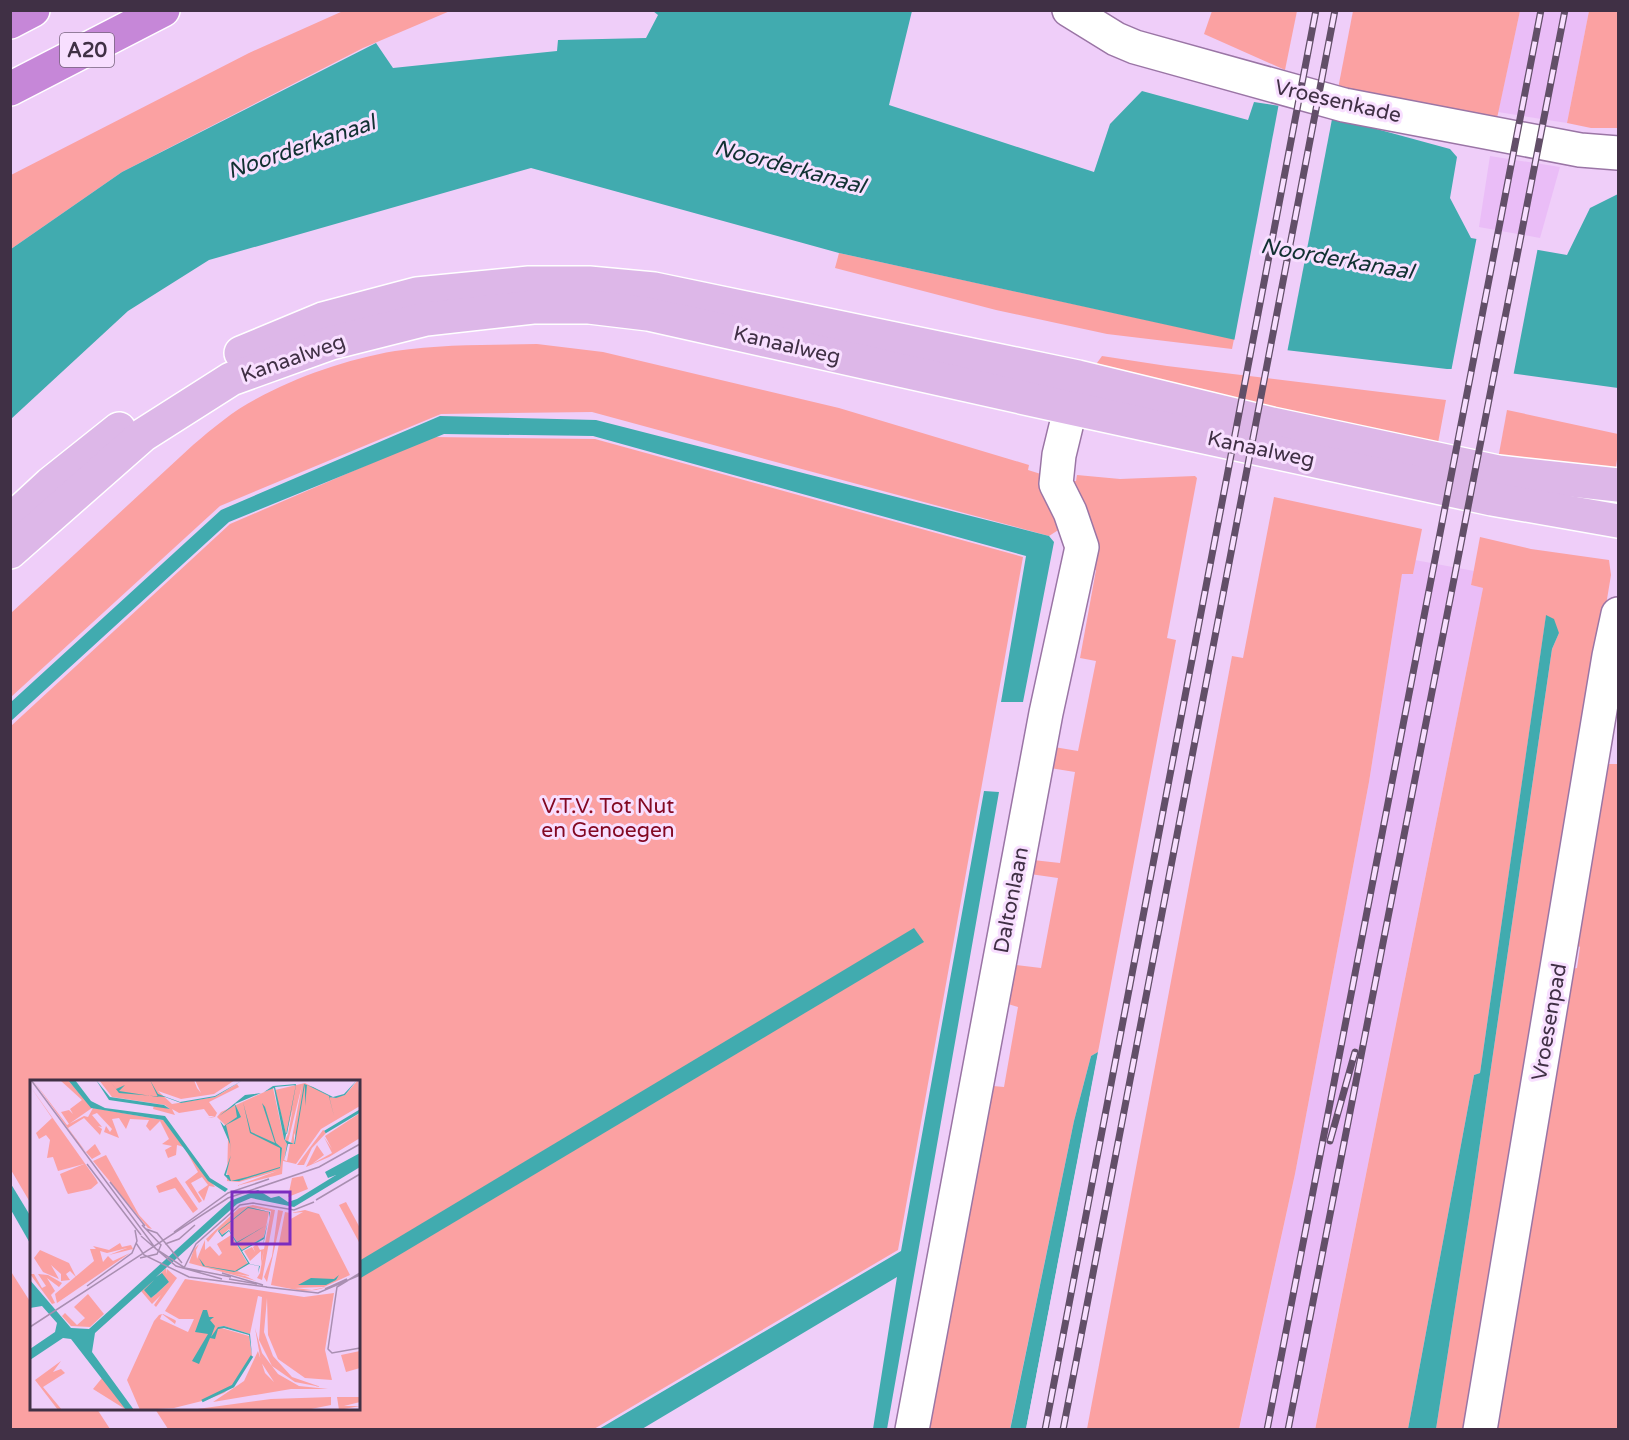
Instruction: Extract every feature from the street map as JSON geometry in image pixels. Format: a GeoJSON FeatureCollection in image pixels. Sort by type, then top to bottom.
{"type":"FeatureCollection","features":[{"type":"Feature","properties":{"kind":"highway"},"geometry":{"type":"LineString","coordinates":[[10,22],[33,10]]}},
{"type":"Feature","properties":{"kind":"highway","name":"A20"},"geometry":{"type":"LineString","coordinates":[[10,89],[163,10]]}},
{"type":"Feature","properties":{"kind":"main road","name":"Kanaalweg"},"geometry":{"type":"LineString","coordinates":[[10,521],[50,484],[130,420],[221,361],[323,319],[417,294],[529,282],[589,283],[654,289],[1078,377],[1272,424],[1498,472],[1618,485]]}},
{"type":"Feature","properties":{"kind":"main road","name":"Kanaalweg"},"geometry":{"type":"LineString","coordinates":[[10,552],[143,435],[231,379],[331,343],[426,319],[533,307],[590,307],[648,314],[1531,507],[1618,521]]}},
{"type":"Feature","properties":{"kind":"street","name":"Vroesenkade"},"geometry":{"type":"LineString","coordinates":[[1070,10],[1116,39],[1135,47],[1344,105],[1580,150],[1618,153]]}},
{"type":"Feature","properties":{"kind":"street","name":"Daltonlaan"},"geometry":{"type":"LineString","coordinates":[[912,1430],[1046,713],[1082,547],[1070,512],[1056,484],[1059,455],[1078,377]]}},
{"type":"Feature","properties":{"kind":"street","name":"Vroesenpad"},"geometry":{"type":"LineString","coordinates":[[1480,1430],[1618,614]]}},
{"type":"Feature","properties":{"kind":"shaded area"},"geometry":{"type":"Polygon","coordinates":[[[1520,11],[1589,11],[1567,123],[1498,112],[1520,11]]]}},
{"type":"Feature","properties":{"kind":"shaded area"},"geometry":{"type":"Polygon","coordinates":[[[1490,156],[1560,167],[1540,238],[1479,227],[1490,156]]]}},
{"type":"Feature","properties":{"kind":"shaded area"},"geometry":{"type":"Polygon","coordinates":[[[1415,560],[1474,571],[1471,585],[1483,588],[1315,1429],[1239,1430],[1295,1174],[1369,782],[1402,574],[1413,574],[1415,560]]]}},
{"type":"Feature","properties":{"kind":"green space"},"geometry":{"type":"Polygon","coordinates":[[[343,11],[450,11],[363,48],[122,172],[11,249],[11,175],[249,53],[343,11]]]}},
{"type":"Feature","properties":{"kind":"green space"},"geometry":{"type":"Polygon","coordinates":[[[1212,11],[1297,11],[1285,70],[1204,34],[1212,11]]]}},
{"type":"Feature","properties":{"kind":"green space"},"geometry":{"type":"Polygon","coordinates":[[[1353,11],[1520,11],[1496,123],[1337,94],[1353,11]]]}},
{"type":"Feature","properties":{"kind":"green space"},"geometry":{"type":"Polygon","coordinates":[[[1589,11],[1618,11],[1618,128],[1591,128],[1567,123],[1589,11]]]}},
{"type":"Feature","properties":{"kind":"green space"},"geometry":{"type":"Polygon","coordinates":[[[839,253],[1234,339],[1232,349],[1107,334],[996,310],[835,268],[839,253]]]}},
{"type":"Feature","properties":{"kind":"green space"},"geometry":{"type":"Polygon","coordinates":[[[537,344],[603,352],[839,408],[1029,465],[1028,470],[1044,475],[1063,527],[1049,536],[592,412],[441,414],[220,506],[11,697],[11,613],[193,445],[239,409],[306,376],[377,354],[430,347],[537,344]]]}},
{"type":"Feature","properties":{"kind":"green space"},"geometry":{"type":"Polygon","coordinates":[[[1102,356],[1446,400],[1438,443],[1092,370],[1102,356]]]}},
{"type":"Feature","properties":{"kind":"green space"},"geometry":{"type":"Polygon","coordinates":[[[1507,410],[1618,434],[1615,473],[1498,459],[1507,410]]]}},
{"type":"Feature","properties":{"kind":"green space","name":"V.T.V. Tot Nut en Genoegen"},"geometry":{"type":"Polygon","coordinates":[[[432,437],[595,439],[1023,557],[898,1250],[594,1429],[168,1429],[156,1410],[360,1410],[360,1080],[30,1080],[30,1202],[11,1170],[11,726],[230,524],[432,437]]]}},
{"type":"Feature","properties":{"kind":"green space"},"geometry":{"type":"Polygon","coordinates":[[[1077,475],[1120,479],[1195,476],[1197,478],[1167,638],[1176,640],[1098,1052],[1091,1056],[1074,1121],[1010,1429],[928,1430],[993,1086],[1004,1087],[1018,1007],[1008,1004],[1015,965],[1041,968],[1058,878],[1030,874],[1033,860],[1060,863],[1075,772],[1050,768],[1054,747],[1078,751],[1096,661],[1080,658],[1096,570],[1087,569],[1071,481],[1076,481],[1077,475]]]}},
{"type":"Feature","properties":{"kind":"green space"},"geometry":{"type":"Polygon","coordinates":[[[1274,497],[1422,529],[1413,574],[1402,574],[1369,782],[1295,1174],[1239,1429],[1087,1429],[1232,656],[1243,658],[1274,497]]]}},
{"type":"Feature","properties":{"kind":"green space"},"geometry":{"type":"Polygon","coordinates":[[[1480,537],[1531,549],[1609,560],[1611,575],[1470,1429],[1436,1429],[1552,649],[1559,633],[1546,616],[1480,1073],[1474,1075],[1408,1429],[1315,1430],[1483,588],[1471,585],[1480,537]]]}},
{"type":"Feature","properties":{"kind":"green space"},"geometry":{"type":"Polygon","coordinates":[[[1600,764],[1618,764],[1618,1429],[1495,1430],[1572,969],[1577,968],[1580,947],[1577,945],[1600,764]]]}},
{"type":"Feature","properties":{"kind":"green space"},"geometry":{"type":"Polygon","coordinates":[[[10,1270],[30,1301],[30,1410],[98,1410],[110,1429],[11,1429],[10,1270]]]}},
{"type":"Feature","properties":{"kind":"water","name":"Noorderkanaal"},"geometry":{"type":"Polygon","coordinates":[[[653,11],[912,11],[889,105],[1094,172],[1110,124],[1142,91],[1248,120],[1254,102],[1307,110],[1450,149],[1457,157],[1450,198],[1471,238],[1567,255],[1590,208],[1618,194],[1618,388],[1480,369],[1447,369],[1277,349],[839,253],[531,168],[209,260],[128,311],[11,419],[11,249],[122,172],[376,43],[393,68],[557,51],[558,40],[646,38],[658,15],[653,11]]]}},
{"type":"Feature","properties":{"kind":"water"},"geometry":{"type":"Polygon","coordinates":[[[440,416],[596,420],[1049,536],[1054,542],[1023,702],[1001,702],[1026,556],[593,436],[444,434],[229,522],[11,721],[11,702],[221,510],[440,416]]]}},
{"type":"Feature","properties":{"kind":"water"},"geometry":{"type":"Polygon","coordinates":[[[1546,615],[1554,619],[1559,633],[1552,649],[1436,1429],[1408,1429],[1474,1075],[1480,1073],[1546,615]]]}},
{"type":"Feature","properties":{"kind":"water"},"geometry":{"type":"Polygon","coordinates":[[[984,791],[999,792],[887,1429],[873,1429],[897,1277],[642,1429],[599,1429],[901,1251],[984,791]]]}},
{"type":"Feature","properties":{"kind":"water"},"geometry":{"type":"Polygon","coordinates":[[[914,928],[924,942],[360,1278],[360,1260],[914,928]]]}},
{"type":"Feature","properties":{"kind":"water"},"geometry":{"type":"Polygon","coordinates":[[[1098,1052],[1026,1429],[1010,1430],[1074,1121],[1091,1056],[1098,1052]]]}},
{"type":"Feature","properties":{"kind":"water"},"geometry":{"type":"Polygon","coordinates":[[[11,1184],[30,1215],[30,1243],[11,1210],[11,1184]]]}},
{"type":"Feature","properties":{"kind":"pier"},"geometry":{"type":"Polygon","coordinates":[[[1279,103],[1333,114],[1287,353],[1234,342],[1279,103]]]}},
{"type":"Feature","properties":{"kind":"pier"},"geometry":{"type":"Polygon","coordinates":[[[1477,236],[1538,247],[1513,377],[1480,372],[1451,372],[1477,236]]]}},
{"type":"Feature","properties":{"kind":"pier"},"geometry":{"type":"Polygon","coordinates":[[[1099,1049],[1101,1053],[1029,1430],[1026,1429],[1099,1049]]]}},
{"type":"Feature","properties":{"kind":"railway"},"geometry":{"type":"LineString","coordinates":[[1045,1430],[1316,10]]}},
{"type":"Feature","properties":{"kind":"railway"},"geometry":{"type":"LineString","coordinates":[[1063,1430],[1335,10]]}},
{"type":"Feature","properties":{"kind":"railway"},"geometry":{"type":"LineString","coordinates":[[1267,1430],[1541,10]]}},
{"type":"Feature","properties":{"kind":"railway"},"geometry":{"type":"LineString","coordinates":[[1288,1430],[1565,10]]}},
{"type":"Feature","properties":{"kind":"railway"},"geometry":{"type":"LineString","coordinates":[[1330,1141],[1355,1052]]}}]}
